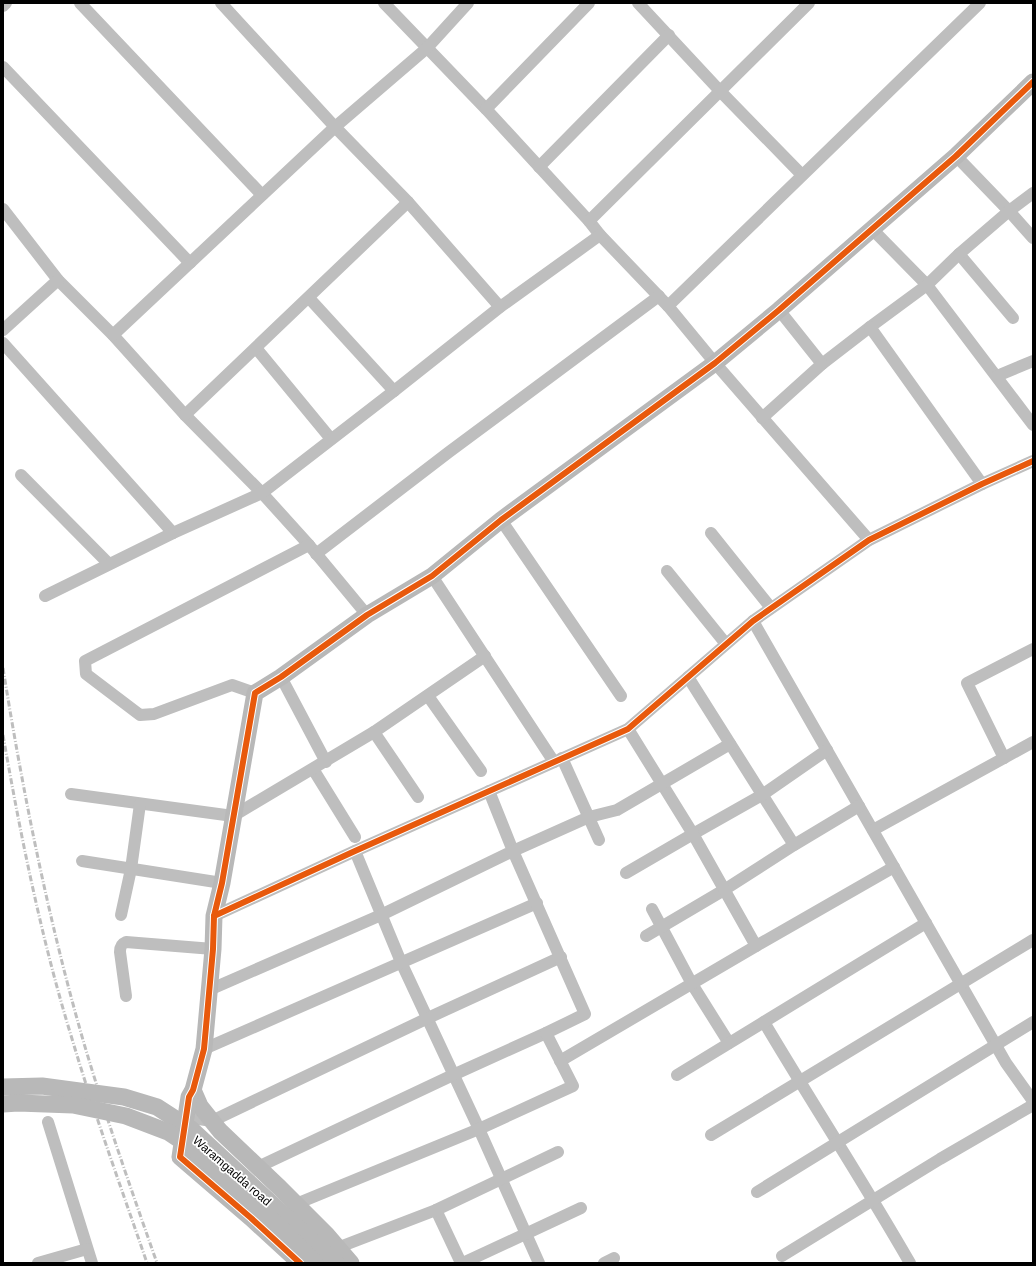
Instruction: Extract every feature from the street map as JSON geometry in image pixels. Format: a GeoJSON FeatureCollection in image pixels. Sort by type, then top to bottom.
{"type":"FeatureCollection","features":[{"type":"Feature","properties":{"kind":"street"},"geometry":{"type":"LineString","coordinates":[[3,6],[6,3]]}},
{"type":"Feature","properties":{"kind":"street"},"geometry":{"type":"LineString","coordinates":[[80,3],[262,195]]}},
{"type":"Feature","properties":{"kind":"street"},"geometry":{"type":"LineString","coordinates":[[221,3],[335,127],[408,202],[500,307]]}},
{"type":"Feature","properties":{"kind":"street"},"geometry":{"type":"LineString","coordinates":[[384,3],[486,109],[589,221],[600,235],[659,296],[762,418],[869,540]]}},
{"type":"Feature","properties":{"kind":"street"},"geometry":{"type":"LineString","coordinates":[[113,335],[335,127],[427,48],[468,3]]}},
{"type":"Feature","properties":{"kind":"street"},"geometry":{"type":"LineString","coordinates":[[486,109],[589,3]]}},
{"type":"Feature","properties":{"kind":"street"},"geometry":{"type":"LineString","coordinates":[[638,3],[720,91],[802,175]]}},
{"type":"Feature","properties":{"kind":"street"},"geometry":{"type":"LineString","coordinates":[[668,306],[980,3]]}},
{"type":"Feature","properties":{"kind":"street"},"geometry":{"type":"LineString","coordinates":[[589,221],[720,91],[802,6]]}},
{"type":"Feature","properties":{"kind":"street"},"geometry":{"type":"LineString","coordinates":[[538,167],[669,35]]}},
{"type":"Feature","properties":{"kind":"street"},"geometry":{"type":"LineString","coordinates":[[3,67],[190,263]]}},
{"type":"Feature","properties":{"kind":"street"},"geometry":{"type":"LineString","coordinates":[[300,1263],[252,1218],[180,1157],[189,1097],[193,1090],[204,1049],[213,949],[214,916],[222,883],[255,693],[281,677],[367,615],[432,576],[501,520],[715,363],[956,156],[1032,83]]}},
{"type":"Feature","properties":{"kind":"street"},"geometry":{"type":"LineString","coordinates":[[956,156],[1033,238]]}},
{"type":"Feature","properties":{"kind":"street"},"geometry":{"type":"LineString","coordinates":[[762,418],[822,364],[927,285],[959,254],[1009,211],[1033,193]]}},
{"type":"Feature","properties":{"kind":"street"},"geometry":{"type":"LineString","coordinates":[[186,415],[408,202]]}},
{"type":"Feature","properties":{"kind":"street"},"geometry":{"type":"LineString","coordinates":[[3,208],[58,280],[113,335],[186,415],[262,493],[313,550],[367,615]]}},
{"type":"Feature","properties":{"kind":"street"},"geometry":{"type":"LineString","coordinates":[[872,229],[927,285],[1033,425]]}},
{"type":"Feature","properties":{"kind":"street"},"geometry":{"type":"LineString","coordinates":[[45,596],[173,533],[262,493],[500,307],[600,235]]}},
{"type":"Feature","properties":{"kind":"street"},"geometry":{"type":"LineString","coordinates":[[959,254],[1012,318]]}},
{"type":"Feature","properties":{"kind":"street"},"geometry":{"type":"LineString","coordinates":[[3,330],[58,280]]}},
{"type":"Feature","properties":{"kind":"street"},"geometry":{"type":"LineString","coordinates":[[255,693],[232,685],[154,714],[140,715],[86,674],[85,661],[313,550],[659,296]]}},
{"type":"Feature","properties":{"kind":"street"},"geometry":{"type":"LineString","coordinates":[[309,298],[394,391]]}},
{"type":"Feature","properties":{"kind":"street"},"geometry":{"type":"LineString","coordinates":[[778,310],[822,364]]}},
{"type":"Feature","properties":{"kind":"street"},"geometry":{"type":"LineString","coordinates":[[870,327],[982,484]]}},
{"type":"Feature","properties":{"kind":"street"},"geometry":{"type":"LineString","coordinates":[[3,343],[173,533]]}},
{"type":"Feature","properties":{"kind":"street"},"geometry":{"type":"LineString","coordinates":[[256,348],[331,439]]}},
{"type":"Feature","properties":{"kind":"street"},"geometry":{"type":"LineString","coordinates":[[997,376],[1033,361]]}},
{"type":"Feature","properties":{"kind":"street"},"geometry":{"type":"LineString","coordinates":[[214,916],[628,729],[753,621],[869,540],[982,484],[1033,461]]}},
{"type":"Feature","properties":{"kind":"street"},"geometry":{"type":"LineString","coordinates":[[21,475],[109,564]]}},
{"type":"Feature","properties":{"kind":"street"},"geometry":{"type":"LineString","coordinates":[[501,520],[621,696]]}},
{"type":"Feature","properties":{"kind":"street"},"geometry":{"type":"LineString","coordinates":[[712,533],[771,608]]}},
{"type":"Feature","properties":{"kind":"street"},"geometry":{"type":"LineString","coordinates":[[667,571],[726,644]]}},
{"type":"Feature","properties":{"kind":"street"},"geometry":{"type":"LineString","coordinates":[[432,576],[485,656],[558,760],[599,840]]}},
{"type":"Feature","properties":{"kind":"street"},"geometry":{"type":"LineString","coordinates":[[753,621],[1006,1063],[1033,1101]]}},
{"type":"Feature","properties":{"kind":"street"},"geometry":{"type":"LineString","coordinates":[[1004,758],[967,683],[1033,649]]}},
{"type":"Feature","properties":{"kind":"street"},"geometry":{"type":"LineString","coordinates":[[71,794],[233,816],[326,762],[374,732],[485,656]]}},
{"type":"Feature","properties":{"kind":"street"},"geometry":{"type":"LineString","coordinates":[[281,677],[326,762]]}},
{"type":"Feature","properties":{"kind":"street"},"geometry":{"type":"LineString","coordinates":[[688,677],[794,844]]}},
{"type":"Feature","properties":{"kind":"street"},"geometry":{"type":"LineString","coordinates":[[428,696],[481,771]]}},
{"type":"Feature","properties":{"kind":"street"},"geometry":{"type":"LineString","coordinates":[[628,729],[693,834],[756,946]]}},
{"type":"Feature","properties":{"kind":"street"},"geometry":{"type":"LineString","coordinates":[[374,732],[418,797]]}},
{"type":"Feature","properties":{"kind":"street"},"geometry":{"type":"LineString","coordinates":[[873,830],[1033,742]]}},
{"type":"Feature","properties":{"kind":"street"},"geometry":{"type":"LineString","coordinates":[[209,990],[381,915],[588,816],[617,810],[730,744]]}},
{"type":"Feature","properties":{"kind":"street"},"geometry":{"type":"LineString","coordinates":[[626,873],[762,795],[827,750]]}},
{"type":"Feature","properties":{"kind":"street"},"geometry":{"type":"LineString","coordinates":[[313,769],[355,837]]}},
{"type":"Feature","properties":{"kind":"street"},"geometry":{"type":"LineString","coordinates":[[258,1167],[585,1014],[513,851],[489,791]]}},
{"type":"Feature","properties":{"kind":"street"},"geometry":{"type":"LineString","coordinates":[[121,915],[131,869],[140,804]]}},
{"type":"Feature","properties":{"kind":"street"},"geometry":{"type":"LineString","coordinates":[[646,936],[724,890],[794,844],[859,806]]}},
{"type":"Feature","properties":{"kind":"street"},"geometry":{"type":"LineString","coordinates":[[355,852],[401,962],[479,1128],[539,1263]]}},
{"type":"Feature","properties":{"kind":"street"},"geometry":{"type":"LineString","coordinates":[[82,861],[222,883]]}},
{"type":"Feature","properties":{"kind":"street"},"geometry":{"type":"LineString","coordinates":[[560,1061],[894,867]]}},
{"type":"Feature","properties":{"kind":"street"},"geometry":{"type":"LineString","coordinates":[[204,1049],[537,903]]}},
{"type":"Feature","properties":{"kind":"street"},"geometry":{"type":"LineString","coordinates":[[652,909],[692,984],[729,1043]]}},
{"type":"Feature","properties":{"kind":"street"},"geometry":{"type":"LineString","coordinates":[[677,1075],[926,923]]}},
{"type":"Feature","properties":{"kind":"street"},"geometry":{"type":"LineString","coordinates":[[711,1135],[1033,940]]}},
{"type":"Feature","properties":{"kind":"street"},"geometry":{"type":"LineString","coordinates":[[126,996],[120,952],[122,944],[126,942],[213,949]]}},
{"type":"Feature","properties":{"kind":"street"},"geometry":{"type":"LineString","coordinates":[[186,1117],[212,1121],[560,957]]}},
{"type":"Feature","properties":{"kind":"street"},"geometry":{"type":"LineString","coordinates":[[764,1022],[799,1082],[874,1200],[910,1263]]}},
{"type":"Feature","properties":{"kind":"street"},"geometry":{"type":"LineString","coordinates":[[757,1192],[1033,1022]]}},
{"type":"Feature","properties":{"kind":"street"},"geometry":{"type":"LineString","coordinates":[[296,1204],[479,1128],[573,1086],[546,1033]]}},
{"type":"Feature","properties":{"kind":"street"},"geometry":{"type":"LineString","coordinates":[[3,1087],[42,1086],[124,1096],[157,1107],[191,1129],[337,1255],[351,1263]]}},
{"type":"Feature","properties":{"kind":"street"},"geometry":{"type":"LineString","coordinates":[[193,1090],[200,1106],[220,1131],[296,1204],[337,1255]]}},
{"type":"Feature","properties":{"kind":"street","name":"Waramgadda road"},"geometry":{"type":"LineString","coordinates":[[3,1104],[18,1103],[73,1105],[126,1116],[168,1132],[195,1150],[284,1231],[315,1263]]}},
{"type":"Feature","properties":{"kind":"street"},"geometry":{"type":"LineString","coordinates":[[782,1256],[1033,1105]]}},
{"type":"Feature","properties":{"kind":"street"},"geometry":{"type":"LineString","coordinates":[[48,1122],[92,1263]]}},
{"type":"Feature","properties":{"kind":"street"},"geometry":{"type":"LineString","coordinates":[[337,1255],[558,1152]]}},
{"type":"Feature","properties":{"kind":"street"},"geometry":{"type":"LineString","coordinates":[[436,1210],[462,1263],[581,1208]]}},
{"type":"Feature","properties":{"kind":"street"},"geometry":{"type":"LineString","coordinates":[[38,1263],[87,1249]]}},
{"type":"Feature","properties":{"kind":"railway"},"geometry":{"type":"LineString","coordinates":[[3,668],[37,855],[70,994],[100,1096],[157,1263]]}},
{"type":"Feature","properties":{"kind":"railway"},"geometry":{"type":"LineString","coordinates":[[3,735],[33,890],[62,1004],[81,1070],[147,1263]]}},
{"type":"Feature","properties":{"kind":"cycle path"},"geometry":{"type":"LineString","coordinates":[[300,1263],[251,1218],[180,1157],[189,1097],[193,1090],[204,1049],[213,949],[214,916],[222,883],[255,693],[281,677],[367,615],[432,576],[501,520],[715,363],[779,310],[956,156],[1033,82]]}},
{"type":"Feature","properties":{"kind":"cycle path"},"geometry":{"type":"LineString","coordinates":[[214,916],[628,729],[753,621],[869,540],[982,484],[1033,461]]}}]}
